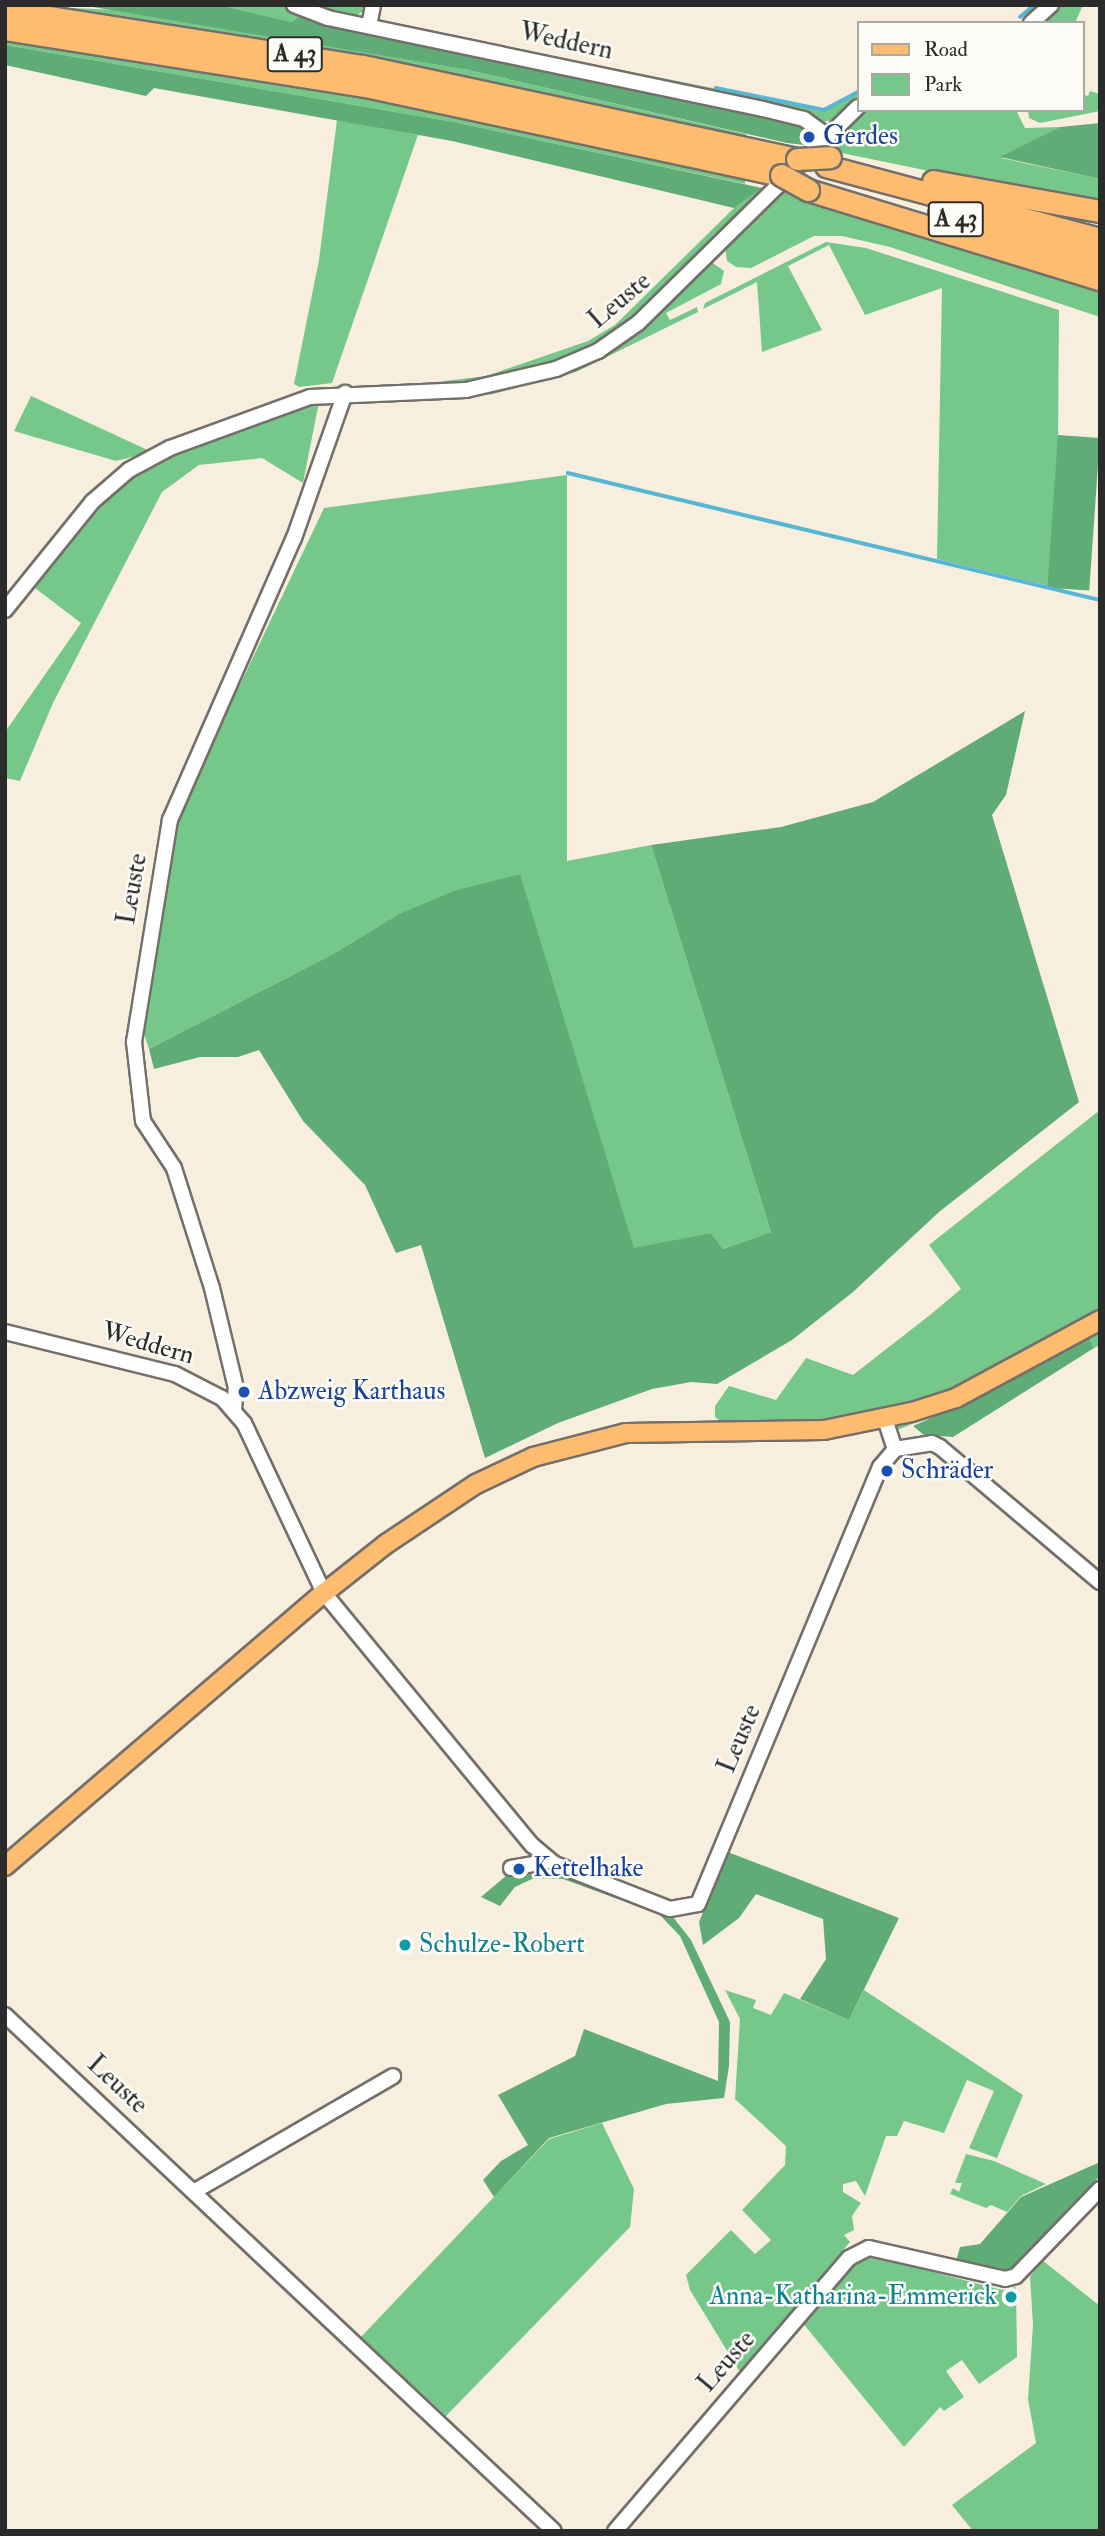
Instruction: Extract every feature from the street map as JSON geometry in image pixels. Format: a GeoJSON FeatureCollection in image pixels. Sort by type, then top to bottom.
{"type":"FeatureCollection","features":[{"type":"Feature","properties":{"kind":"highway","name":"A 43"},"geometry":{"type":"LineString","coordinates":[[5,10],[363,65],[797,159],[828,162],[1100,239]]}},
{"type":"Feature","properties":{"kind":"highway","name":"A 43"},"geometry":{"type":"LineString","coordinates":[[5,29],[313,77],[751,167],[810,186],[1100,259]]}},
{"type":"Feature","properties":{"kind":"highway"},"geometry":{"type":"LineString","coordinates":[[828,162],[1100,211]]}},
{"type":"Feature","properties":{"kind":"highway"},"geometry":{"type":"LineString","coordinates":[[810,186],[1100,282]]}},
{"type":"Feature","properties":{"kind":"highway"},"geometry":{"type":"LineString","coordinates":[[1054,203],[1100,216]]}},
{"type":"Feature","properties":{"kind":"main road"},"geometry":{"type":"LineString","coordinates":[[5,1866],[324,1593],[446,1501],[533,1457],[626,1433],[824,1430],[885,1419],[956,1398],[1100,1320]]}},
{"type":"Feature","properties":{"kind":"street","name":"Weddern"},"geometry":{"type":"LineString","coordinates":[[293,5],[369,26],[804,119],[825,135]]}},
{"type":"Feature","properties":{"kind":"street"},"geometry":{"type":"LineString","coordinates":[[369,26],[373,5]]}},
{"type":"Feature","properties":{"kind":"street"},"geometry":{"type":"LineString","coordinates":[[1033,21],[1051,5]]}},
{"type":"Feature","properties":{"kind":"street","name":"Leuste"},"geometry":{"type":"LineString","coordinates":[[5,610],[92,502],[129,470],[170,448],[292,402],[345,393],[467,390],[556,369],[598,351],[638,323],[825,135],[856,109]]}},
{"type":"Feature","properties":{"kind":"street","name":"Leuste"},"geometry":{"type":"LineString","coordinates":[[234,1409],[236,1388],[208,1274],[174,1168],[143,1121],[134,1042],[170,820],[295,538],[345,393]]}},
{"type":"Feature","properties":{"kind":"street","name":"Weddern"},"geometry":{"type":"LineString","coordinates":[[5,1332],[175,1374],[208,1389],[234,1409],[324,1593]]}},
{"type":"Feature","properties":{"kind":"street"},"geometry":{"type":"LineString","coordinates":[[885,1419],[895,1449],[932,1443],[940,1447],[1100,1582]]}},
{"type":"Feature","properties":{"kind":"street","name":"Leuste"},"geometry":{"type":"LineString","coordinates":[[324,1593],[525,1838],[549,1861],[670,1909],[698,1904],[880,1467],[895,1449]]}},
{"type":"Feature","properties":{"kind":"street","name":"Leuste"},"geometry":{"type":"LineString","coordinates":[[525,1838],[514,1866],[549,1861]]}},
{"type":"Feature","properties":{"kind":"street","name":"Leuste"},"geometry":{"type":"LineString","coordinates":[[5,2015],[554,2531]]}},
{"type":"Feature","properties":{"kind":"street"},"geometry":{"type":"LineString","coordinates":[[195,2191],[393,2076]]}},
{"type":"Feature","properties":{"kind":"street","name":"Leuste"},"geometry":{"type":"LineString","coordinates":[[615,2531],[849,2258],[869,2248],[1004,2279],[1016,2276],[1100,2189]]}},
{"type":"Feature","properties":{"kind":"green space"},"geometry":{"type":"Polygon","coordinates":[[[5,5],[118,10],[468,70],[746,134],[745,184],[454,122],[5,45],[5,5]]]}},
{"type":"Feature","properties":{"kind":"green space"},"geometry":{"type":"Polygon","coordinates":[[[81,5],[219,5],[292,22],[302,14],[764,113],[806,127],[808,135],[804,145],[787,143],[468,70],[81,5]]]}},
{"type":"Feature","properties":{"kind":"green space"},"geometry":{"type":"Polygon","coordinates":[[[219,5],[287,5],[302,14],[292,22],[219,5]]]}},
{"type":"Feature","properties":{"kind":"green space"},"geometry":{"type":"Polygon","coordinates":[[[301,5],[370,5],[353,19],[301,5]]]}},
{"type":"Feature","properties":{"kind":"green space"},"geometry":{"type":"Polygon","coordinates":[[[1059,5],[1083,5],[1076,21],[1041,21],[1059,5]]]}},
{"type":"Feature","properties":{"kind":"green space"},"geometry":{"type":"Polygon","coordinates":[[[5,45],[454,122],[762,188],[734,208],[452,141],[154,88],[146,96],[5,65],[5,45]]]}},
{"type":"Feature","properties":{"kind":"green space"},"geometry":{"type":"Polygon","coordinates":[[[516,49],[818,109],[831,108],[856,92],[856,102],[833,120],[822,122],[516,49]]]}},
{"type":"Feature","properties":{"kind":"green space"},"geometry":{"type":"Polygon","coordinates":[[[1090,91],[1100,94],[1100,111],[1040,123],[1029,118],[1028,112],[1084,112],[1084,95],[1088,96],[1090,91]]]}},
{"type":"Feature","properties":{"kind":"green space"},"geometry":{"type":"Polygon","coordinates":[[[860,112],[1017,112],[1025,128],[1060,127],[1001,158],[1100,179],[1100,206],[822,149],[860,112]]]}},
{"type":"Feature","properties":{"kind":"green space"},"geometry":{"type":"Polygon","coordinates":[[[337,120],[418,135],[332,383],[299,387],[294,384],[319,260],[337,120]]]}},
{"type":"Feature","properties":{"kind":"green space"},"geometry":{"type":"Polygon","coordinates":[[[1100,123],[1100,179],[1000,157],[1060,127],[1100,123]]]}},
{"type":"Feature","properties":{"kind":"green space"},"geometry":{"type":"Polygon","coordinates":[[[760,189],[764,190],[641,313],[594,347],[563,361],[470,385],[420,384],[486,376],[588,341],[615,325],[734,208],[760,189]]]}},
{"type":"Feature","properties":{"kind":"green space"},"geometry":{"type":"Polygon","coordinates":[[[781,191],[1100,292],[1100,317],[890,247],[842,236],[814,236],[751,268],[736,267],[727,261],[725,247],[781,191]]]}},
{"type":"Feature","properties":{"kind":"green space"},"geometry":{"type":"Polygon","coordinates":[[[826,242],[866,248],[1059,310],[1057,588],[937,559],[942,288],[865,315],[829,245],[788,266],[822,330],[762,352],[757,282],[703,309],[705,303],[826,242]]]}},
{"type":"Feature","properties":{"kind":"green space"},"geometry":{"type":"Polygon","coordinates":[[[710,261],[724,271],[721,284],[666,313],[670,320],[697,307],[698,312],[576,372],[489,395],[489,391],[577,366],[710,261]]]}},
{"type":"Feature","properties":{"kind":"green space"},"geometry":{"type":"Polygon","coordinates":[[[31,396],[152,452],[116,461],[14,431],[31,396]]]}},
{"type":"Feature","properties":{"kind":"green space"},"geometry":{"type":"Polygon","coordinates":[[[319,402],[303,483],[262,458],[199,465],[162,492],[53,703],[20,781],[5,778],[5,732],[81,623],[35,588],[98,510],[133,474],[172,453],[319,402]]]}},
{"type":"Feature","properties":{"kind":"green space"},"geometry":{"type":"Polygon","coordinates":[[[1058,435],[1100,438],[1089,591],[1047,588],[1058,435]]]}},
{"type":"Feature","properties":{"kind":"green space"},"geometry":{"type":"Polygon","coordinates":[[[567,475],[567,861],[651,845],[771,1232],[723,1249],[711,1233],[634,1249],[519,874],[397,915],[333,954],[149,1049],[143,1031],[171,830],[324,508],[567,475]]]}},
{"type":"Feature","properties":{"kind":"green space"},"geometry":{"type":"Polygon","coordinates":[[[1025,711],[1006,795],[992,815],[1079,1102],[939,1212],[853,1292],[792,1340],[717,1384],[691,1382],[652,1389],[558,1423],[485,1458],[421,1245],[396,1253],[365,1185],[303,1121],[259,1050],[238,1057],[200,1057],[154,1069],[149,1049],[333,954],[397,915],[454,891],[520,874],[634,1248],[711,1233],[723,1249],[771,1232],[651,845],[781,827],[873,802],[1025,711]]]}},
{"type":"Feature","properties":{"kind":"green space"},"geometry":{"type":"Polygon","coordinates":[[[1100,1110],[1100,1313],[946,1395],[839,1422],[724,1424],[715,1417],[715,1406],[729,1386],[776,1400],[806,1358],[853,1375],[930,1315],[961,1289],[929,1245],[1100,1110]]]}},
{"type":"Feature","properties":{"kind":"green space"},"geometry":{"type":"Polygon","coordinates":[[[1100,1326],[1100,1345],[1094,1348],[1088,1339],[994,1390],[895,1431],[899,1423],[1100,1326]]]}},
{"type":"Feature","properties":{"kind":"green space"},"geometry":{"type":"Polygon","coordinates":[[[1089,1339],[1094,1348],[953,1437],[924,1435],[913,1426],[994,1390],[1089,1339]]]}},
{"type":"Feature","properties":{"kind":"green space"},"geometry":{"type":"Polygon","coordinates":[[[728,1852],[899,1918],[849,2020],[800,1999],[826,1959],[823,1919],[756,1894],[739,1918],[703,1945],[699,1922],[728,1852]]]}},
{"type":"Feature","properties":{"kind":"green space"},"geometry":{"type":"Polygon","coordinates":[[[542,1865],[669,1912],[691,1940],[730,2022],[729,2066],[724,2098],[666,2104],[549,2138],[494,2197],[483,2180],[501,2161],[528,2145],[498,2095],[575,2056],[584,2029],[718,2081],[719,2022],[680,1936],[659,1914],[563,1879],[534,1878],[515,1887],[500,1906],[481,1897],[507,1875],[542,1865]]]}},
{"type":"Feature","properties":{"kind":"green space"},"geometry":{"type":"Polygon","coordinates":[[[725,1990],[756,2000],[753,2008],[771,2015],[784,1993],[849,2020],[864,1990],[1023,2095],[997,2158],[969,2148],[994,2091],[967,2080],[944,2133],[904,2121],[897,2136],[886,2136],[865,2196],[856,2181],[843,2184],[843,2192],[861,2203],[852,2216],[854,2230],[844,2235],[850,2242],[740,2372],[690,2290],[686,2275],[731,2230],[755,2254],[771,2240],[742,2210],[785,2165],[786,2146],[735,2099],[740,2019],[725,1990]]]}},
{"type":"Feature","properties":{"kind":"green space"},"geometry":{"type":"Polygon","coordinates":[[[602,2123],[634,2189],[630,2227],[446,2416],[361,2337],[549,2139],[602,2123]]]}},
{"type":"Feature","properties":{"kind":"green space"},"geometry":{"type":"Polygon","coordinates":[[[966,2154],[994,2161],[1046,2184],[1021,2196],[1007,2212],[991,2205],[986,2208],[950,2194],[953,2188],[959,2192],[962,2183],[955,2183],[966,2154]]]}},
{"type":"Feature","properties":{"kind":"green space"},"geometry":{"type":"Polygon","coordinates":[[[1100,2162],[1100,2176],[1011,2269],[999,2272],[956,2261],[960,2247],[980,2244],[1021,2197],[1100,2162]]]}},
{"type":"Feature","properties":{"kind":"green space"},"geometry":{"type":"Polygon","coordinates":[[[868,2255],[1002,2290],[1016,2287],[1017,2357],[979,2384],[962,2360],[946,2371],[964,2397],[944,2411],[940,2407],[904,2447],[802,2322],[855,2259],[868,2255]]]}},
{"type":"Feature","properties":{"kind":"green space"},"geometry":{"type":"Polygon","coordinates":[[[1042,2260],[1100,2306],[1100,2531],[973,2531],[952,2505],[1036,2443],[1028,2399],[1033,2325],[1030,2277],[1042,2260]]]}},
{"type":"Feature","properties":{"kind":"waterway"},"geometry":{"type":"LineString","coordinates":[[1020,17],[1035,5]]}},
{"type":"Feature","properties":{"kind":"waterway"},"geometry":{"type":"LineString","coordinates":[[716,88],[824,110],[856,93]]}},
{"type":"Feature","properties":{"kind":"waterway"},"geometry":{"type":"LineString","coordinates":[[568,473],[1100,600]]}},
{"type":"Feature","properties":{"kind":"place","name":"Gerdes"},"geometry":{"type":"Point","coordinates":[809,137]}},
{"type":"Feature","properties":{"kind":"place","name":"Abzweig Karthaus"},"geometry":{"type":"Point","coordinates":[244,1392]}},
{"type":"Feature","properties":{"kind":"place","name":"Schräder"},"geometry":{"type":"Point","coordinates":[887,1471]}},
{"type":"Feature","properties":{"kind":"place","name":"Kettelhake"},"geometry":{"type":"Point","coordinates":[519,1869]}},
{"type":"Feature","properties":{"kind":"place","name":"Schulze-Robert"},"geometry":{"type":"Point","coordinates":[405,1945]}},
{"type":"Feature","properties":{"kind":"place","name":"Anna-Katharina-Emmerick"},"geometry":{"type":"Point","coordinates":[1011,2297]}}]}
